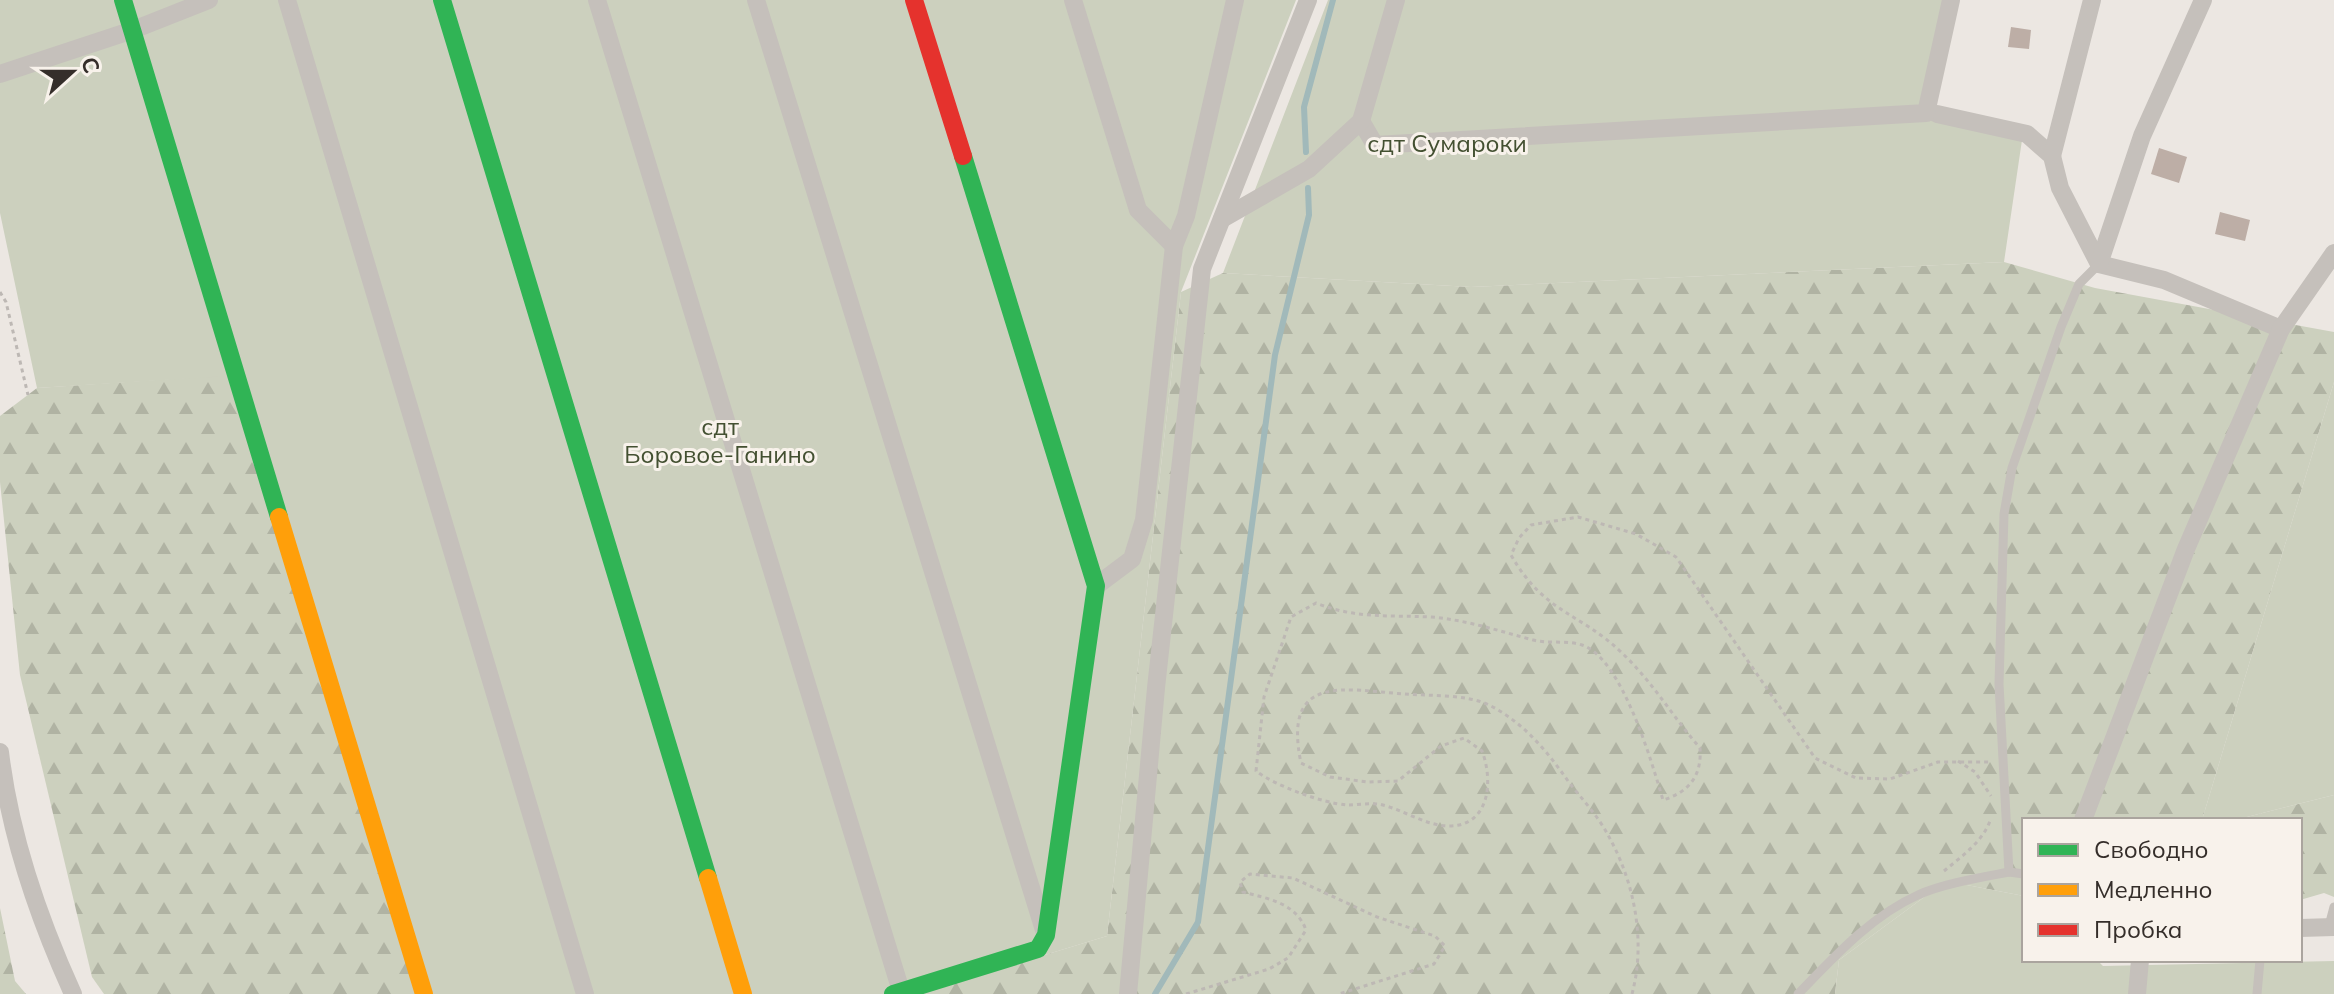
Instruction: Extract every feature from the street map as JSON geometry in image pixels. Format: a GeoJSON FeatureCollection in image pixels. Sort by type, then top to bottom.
{"type":"FeatureCollection","features":[{"type":"Feature","properties":{"kind":"street"},"geometry":{"type":"LineString","coordinates":[[123,0],[424,994]]}},
{"type":"Feature","properties":{"kind":"street"},"geometry":{"type":"LineString","coordinates":[[0,74],[133,30],[209,0]]}},
{"type":"Feature","properties":{"kind":"street"},"geometry":{"type":"LineString","coordinates":[[287,0],[585,994]]}},
{"type":"Feature","properties":{"kind":"street"},"geometry":{"type":"LineString","coordinates":[[442,0],[743,994]]}},
{"type":"Feature","properties":{"kind":"street"},"geometry":{"type":"LineString","coordinates":[[597,0],[897,993],[1038,949],[1046,935],[1096,586],[914,0]]}},
{"type":"Feature","properties":{"kind":"street"},"geometry":{"type":"LineString","coordinates":[[756,0],[1046,935]]}},
{"type":"Feature","properties":{"kind":"street"},"geometry":{"type":"LineString","coordinates":[[1073,0],[1138,210],[1174,246]]}},
{"type":"Feature","properties":{"kind":"street"},"geometry":{"type":"LineString","coordinates":[[1128,994],[1156,688],[1202,269],[1308,0]]}},
{"type":"Feature","properties":{"kind":"street"},"geometry":{"type":"LineString","coordinates":[[1222,219],[1309,169],[1361,121],[1396,0]]}},
{"type":"Feature","properties":{"kind":"street"},"geometry":{"type":"LineString","coordinates":[[1361,121],[1375,145],[1926,113],[1951,0]]}},
{"type":"Feature","properties":{"kind":"street"},"geometry":{"type":"LineString","coordinates":[[2092,0],[2052,156],[2060,188],[2099,264],[2164,280],[2281,329]]}},
{"type":"Feature","properties":{"kind":"street"},"geometry":{"type":"LineString","coordinates":[[2099,264],[2142,136],[2203,0]]}},
{"type":"Feature","properties":{"kind":"street"},"geometry":{"type":"LineString","coordinates":[[1096,586],[1132,559],[1144,520],[1174,246],[1186,216],[1234,1]]}},
{"type":"Feature","properties":{"kind":"street"},"geometry":{"type":"LineString","coordinates":[[1937,114],[2027,134],[2052,156]]}},
{"type":"Feature","properties":{"kind":"street"},"geometry":{"type":"LineString","coordinates":[[2084,818],[2186,549],[2281,329],[2334,253]]}},
{"type":"Feature","properties":{"kind":"street"},"geometry":{"type":"LineString","coordinates":[[0,752],[19,851],[43,926],[73,994]]}},
{"type":"Feature","properties":{"kind":"street"},"geometry":{"type":"LineString","coordinates":[[2302,928],[2331,927]]}},
{"type":"Feature","properties":{"kind":"street"},"geometry":{"type":"LineString","coordinates":[[2137,994],[2140,962]]}},
{"type":"Feature","properties":{"kind":"lane"},"geometry":{"type":"LineString","coordinates":[[2009,872],[2002,763],[2000,610],[2004,514],[2012,468],[2073,298],[2079,284],[2099,264]]}},
{"type":"Feature","properties":{"kind":"lane"},"geometry":{"type":"LineString","coordinates":[[1798,994],[1840,951],[1892,909],[1931,890],[2009,872],[2022,874]]}},
{"type":"Feature","properties":{"kind":"lane"},"geometry":{"type":"LineString","coordinates":[[2331,927],[2334,907]]}},
{"type":"Feature","properties":{"kind":"lane"},"geometry":{"type":"LineString","coordinates":[[2257,994],[2260,962]]}},
{"type":"Feature","properties":{"kind":"path"},"geometry":{"type":"LineString","coordinates":[[0,292],[6,302],[28,395]]}},
{"type":"Feature","properties":{"kind":"path"},"geometry":{"type":"LineString","coordinates":[[1632,994],[1640,964],[1640,940],[1629,888],[1608,834],[1546,750],[1520,726],[1488,704],[1352,687],[1320,692],[1300,714],[1295,737],[1301,763],[1330,777],[1368,782],[1398,781],[1441,746],[1464,738],[1482,751],[1490,790],[1484,806],[1468,820],[1449,826],[1378,804],[1343,805],[1292,791],[1274,785],[1256,771],[1264,697],[1291,617],[1316,603],[1373,618],[1457,619],[1543,642],[1583,645],[1602,660],[1627,701],[1646,742],[1663,800],[1678,795],[1694,782],[1701,767],[1700,748],[1620,650],[1554,607],[1527,583],[1511,555],[1519,538],[1531,525],[1578,517],[1636,534],[1676,557],[1815,758],[1856,778],[1879,779],[1904,775],[1938,762],[2002,763]]}},
{"type":"Feature","properties":{"kind":"path"},"geometry":{"type":"LineString","coordinates":[[1958,761],[1975,772],[1994,802]]}},
{"type":"Feature","properties":{"kind":"path"},"geometry":{"type":"LineString","coordinates":[[1943,872],[1973,847],[1988,829],[1993,813]]}},
{"type":"Feature","properties":{"kind":"path"},"geometry":{"type":"LineString","coordinates":[[1186,994],[1269,969],[1288,958],[1306,930],[1300,916],[1281,903],[1243,892],[1240,882],[1250,874],[1293,878],[1377,917],[1435,936],[1445,946],[1434,964],[1339,994]]}},
{"type":"Feature","properties":{"kind":"green space","name":"сдт Боровое-Ганино"},"geometry":{"type":"Polygon","coordinates":[[[0,0],[1296,0],[1181,292],[1107,936],[917,994],[419,994],[244,375],[37,388],[0,213],[0,0]]]}},
{"type":"Feature","properties":{"kind":"green space","name":"сдт Сумароки"},"geometry":{"type":"Polygon","coordinates":[[[1328,0],[1951,0],[1926,113],[2022,140],[2004,262],[1471,287],[1223,273],[1328,0]]]}},
{"type":"Feature","properties":{"kind":"green space"},"geometry":{"type":"Polygon","coordinates":[[[2004,262],[2095,288],[2334,332],[2334,382],[2203,818],[2022,818],[2022,896],[1946,881],[1839,960],[1835,994],[917,994],[1107,936],[1181,292],[1223,273],[1471,287],[2004,262]]]}},
{"type":"Feature","properties":{"kind":"green space"},"geometry":{"type":"Polygon","coordinates":[[[244,374],[419,994],[104,994],[92,977],[20,675],[0,482],[0,416],[37,388],[244,374]]]}},
{"type":"Feature","properties":{"kind":"green space"},"geometry":{"type":"Polygon","coordinates":[[[2334,382],[2334,795],[2243,818],[2203,818],[2334,382]]]}},
{"type":"Feature","properties":{"kind":"green space"},"geometry":{"type":"Polygon","coordinates":[[[2334,795],[2334,897],[2324,893],[2302,899],[2302,818],[2243,818],[2334,795]]]}},
{"type":"Feature","properties":{"kind":"green space"},"geometry":{"type":"Polygon","coordinates":[[[1946,881],[2022,896],[2022,962],[2099,962],[2103,966],[2334,961],[2334,994],[1835,994],[1839,960],[1946,881]]]}},
{"type":"Feature","properties":{"kind":"green space"},"geometry":{"type":"Polygon","coordinates":[[[0,908],[15,981],[26,994],[0,994],[0,908]]]}},
{"type":"Feature","properties":{"kind":"building"},"geometry":{"type":"Polygon","coordinates":[[[2011,27],[2031,30],[2029,49],[2008,47],[2011,27]]]}},
{"type":"Feature","properties":{"kind":"building"},"geometry":{"type":"Polygon","coordinates":[[[2159,148],[2187,157],[2179,183],[2151,174],[2159,148]]]}},
{"type":"Feature","properties":{"kind":"building"},"geometry":{"type":"Polygon","coordinates":[[[2220,212],[2250,220],[2245,241],[2215,234],[2220,212]]]}},
{"type":"Feature","properties":{"kind":"waterway"},"geometry":{"type":"LineString","coordinates":[[1306,152],[1304,107],[1333,0]]}},
{"type":"Feature","properties":{"kind":"waterway"},"geometry":{"type":"LineString","coordinates":[[1155,994],[1198,922],[1275,355],[1309,215],[1308,188]]}},
{"type":"Feature","properties":{"kind":"traffic: fast"},"geometry":{"type":"LineString","coordinates":[[123,0],[279,517]]}},
{"type":"Feature","properties":{"kind":"traffic: fast"},"geometry":{"type":"LineString","coordinates":[[442,0],[708,878]]}},
{"type":"Feature","properties":{"kind":"traffic: fast"},"geometry":{"type":"LineString","coordinates":[[893,994],[1038,949],[1046,935],[1096,586],[963,156]]}},
{"type":"Feature","properties":{"kind":"traffic: slow"},"geometry":{"type":"LineString","coordinates":[[279,517],[424,994]]}},
{"type":"Feature","properties":{"kind":"traffic: slow"},"geometry":{"type":"LineString","coordinates":[[708,878],[743,994]]}},
{"type":"Feature","properties":{"kind":"traffic: jam"},"geometry":{"type":"LineString","coordinates":[[914,0],[963,156]]}}]}
